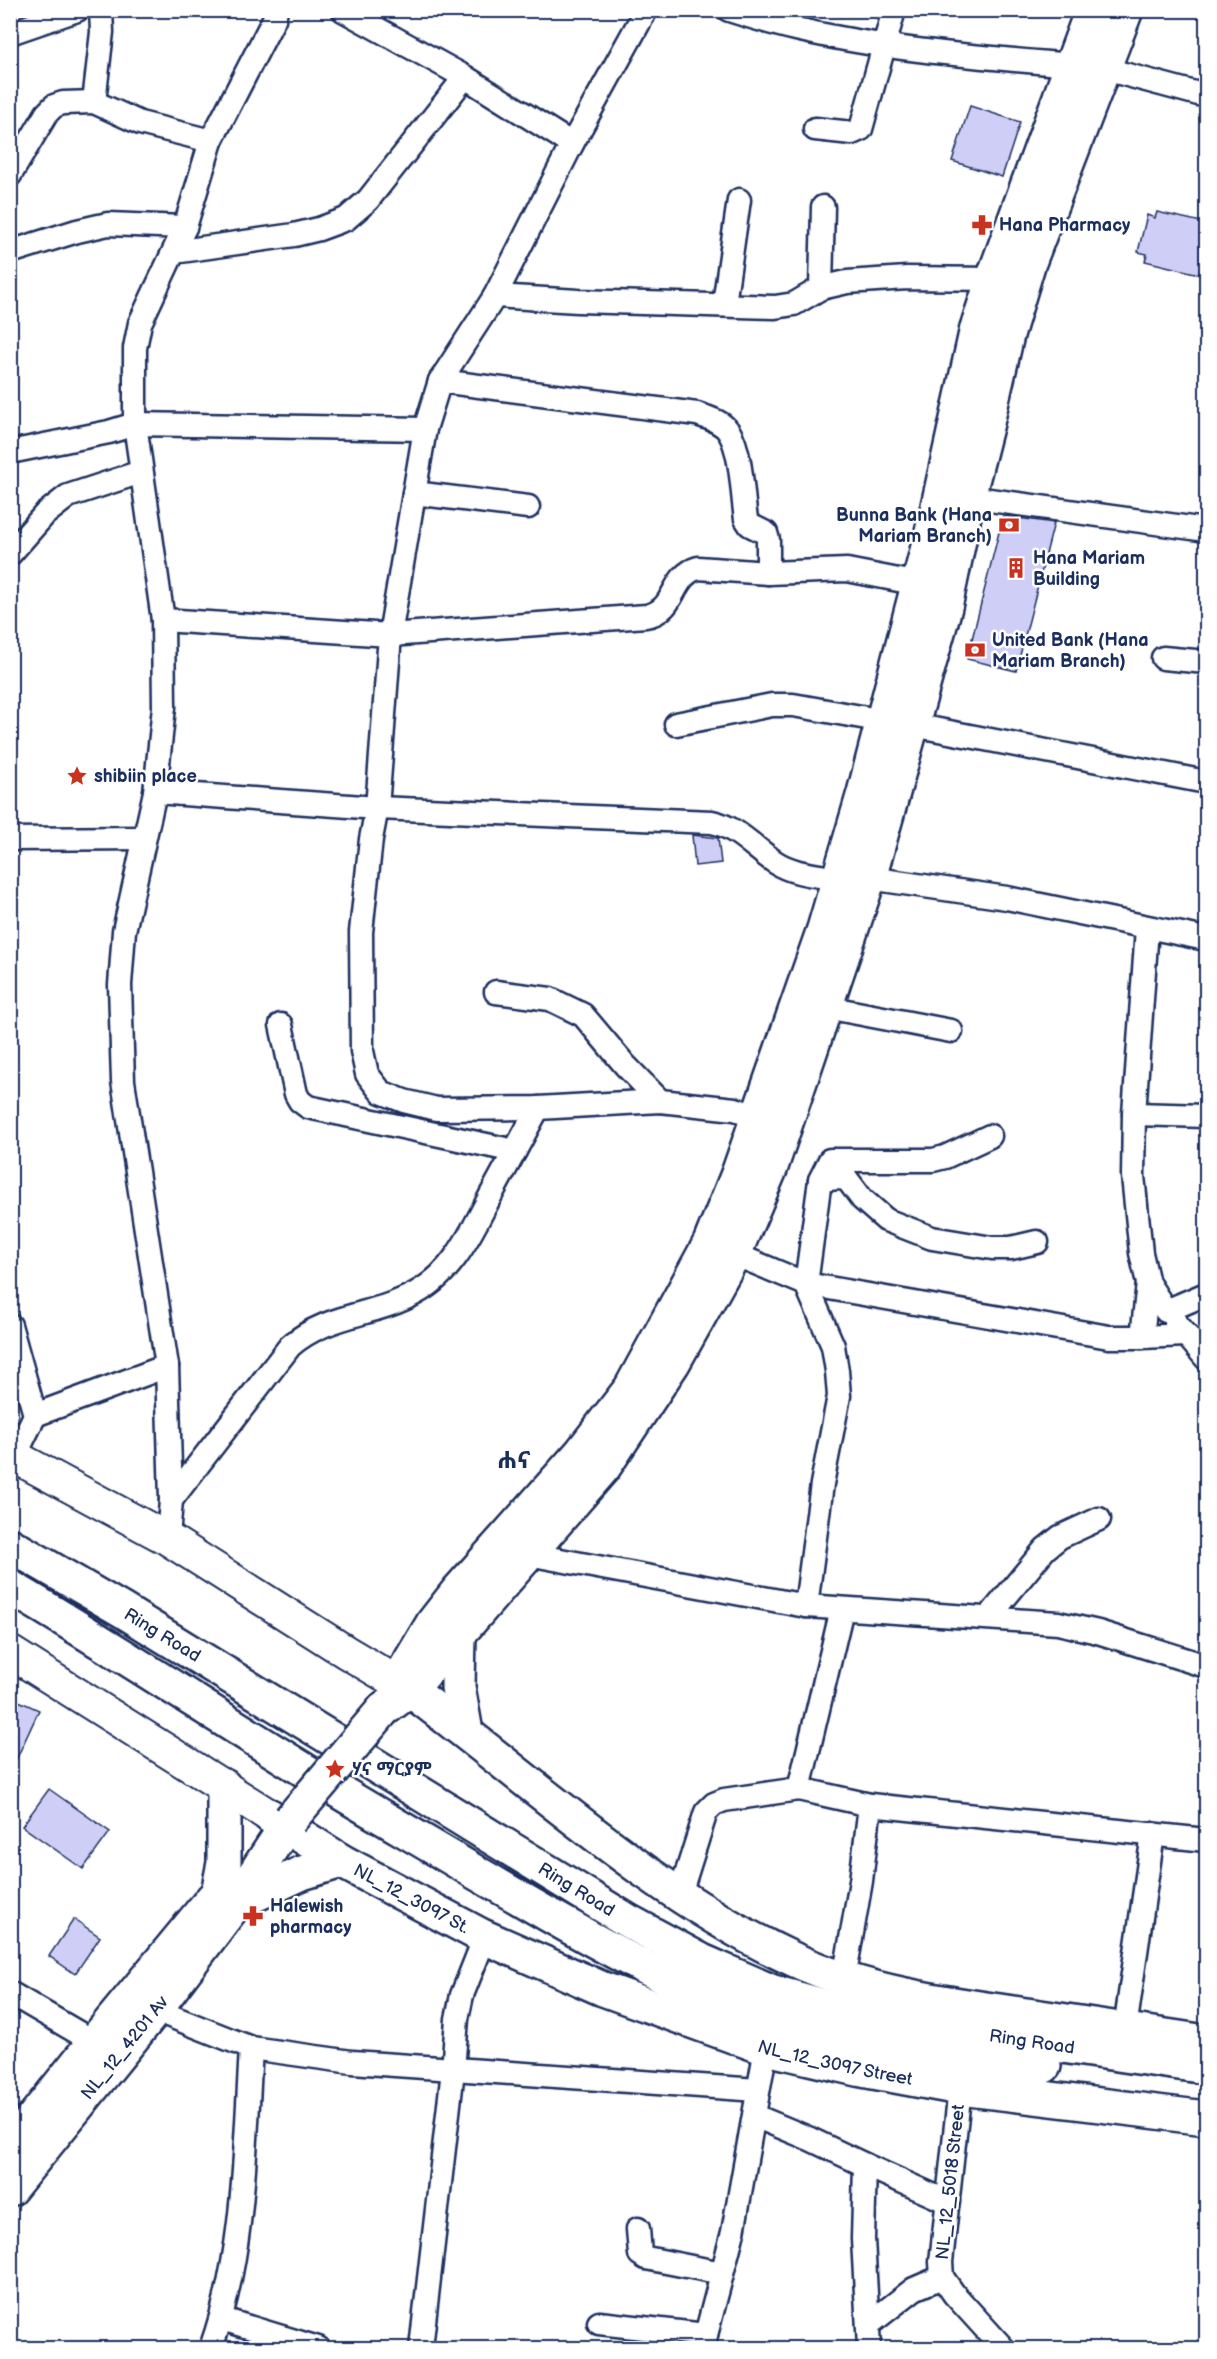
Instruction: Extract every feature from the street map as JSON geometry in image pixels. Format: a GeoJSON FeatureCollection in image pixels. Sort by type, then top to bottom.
{"type":"FeatureCollection","features":[{"type":"Feature","properties":{"kind":"main road"},"geometry":{"type":"LineString","coordinates":[[404,1686],[440,1615],[580,1454],[631,1388],[710,1243],[759,1118],[826,1007],[854,878],[899,723],[945,607],[968,497],[992,332],[993,279],[1092,10]]}},
{"type":"Feature","properties":{"kind":"main road"},"geometry":{"type":"LineString","coordinates":[[899,723],[919,584],[934,524],[992,332],[1028,265],[1126,10]]}},
{"type":"Feature","properties":{"kind":"main road"},"geometry":{"type":"LineString","coordinates":[[226,1898],[281,1818],[376,1704],[404,1686],[459,1634],[604,1467],[673,1364],[734,1254],[771,1167],[790,1069],[824,929],[854,878]]}},
{"type":"Feature","properties":{"kind":"main road","name":"Ring Road"},"geometry":{"type":"LineString","coordinates":[[10,1545],[122,1610],[628,1921],[702,1961],[763,1988],[830,2008],[912,2024],[1206,2067]]}},
{"type":"Feature","properties":{"kind":"main road","name":"Ring Road"},"geometry":{"type":"LineString","coordinates":[[10,1587],[64,1618],[303,1770],[547,1914],[624,1956],[706,1995],[768,2019],[828,2035],[912,2050],[1206,2088]]}},
{"type":"Feature","properties":{"kind":"main road"},"geometry":{"type":"LineString","coordinates":[[459,1634],[458,1687],[466,1732]]}},
{"type":"Feature","properties":{"kind":"main road"},"geometry":{"type":"LineString","coordinates":[[404,1686],[607,1843],[721,1922],[795,1960],[844,1978],[945,2003],[1206,2042]]}},
{"type":"Feature","properties":{"kind":"main road"},"geometry":{"type":"LineString","coordinates":[[224,1785],[226,1898]]}},
{"type":"Feature","properties":{"kind":"main road","name":"NL_12_3097 St."},"geometry":{"type":"LineString","coordinates":[[281,1818],[341,1861],[484,1937]]}},
{"type":"Feature","properties":{"kind":"main road"},"geometry":{"type":"LineString","coordinates":[[226,1898],[341,1861]]}},
{"type":"Feature","properties":{"kind":"main road","name":"NL_12_4201 Av"},"geometry":{"type":"LineString","coordinates":[[10,2188],[155,2010],[226,1898]]}},
{"type":"Feature","properties":{"kind":"main road","name":"NL_12_4201 Av"},"geometry":{"type":"LineString","coordinates":[[10,2147],[94,2042],[226,1898]]}},
{"type":"Feature","properties":{"kind":"main road","name":"NL_12_3097 Street"},"geometry":{"type":"LineString","coordinates":[[484,1937],[603,1989],[766,2048],[857,2069],[960,2088],[1206,2118]]}},
{"type":"Feature","properties":{"kind":"street"},"geometry":{"type":"LineString","coordinates":[[10,33],[77,10]]}},
{"type":"Feature","properties":{"kind":"street"},"geometry":{"type":"LineString","coordinates":[[94,102],[102,32],[101,10]]}},
{"type":"Feature","properties":{"kind":"street"},"geometry":{"type":"LineString","coordinates":[[168,1539],[171,1500],[167,1366],[123,1081],[120,986],[124,931],[155,792],[164,706],[163,620],[135,424],[135,348],[140,323],[185,227],[211,141],[274,19],[276,10]]}},
{"type":"Feature","properties":{"kind":"street"},"geometry":{"type":"LineString","coordinates":[[343,10],[465,77],[572,144]]}},
{"type":"Feature","properties":{"kind":"street"},"geometry":{"type":"LineString","coordinates":[[646,10],[572,144],[495,296],[440,381],[425,429],[390,635],[377,808],[371,838],[361,932],[362,1051],[367,1074],[381,1092],[404,1101],[437,1109],[538,1108],[660,1101],[735,1109],[759,1118]]}},
{"type":"Feature","properties":{"kind":"street"},"geometry":{"type":"LineString","coordinates":[[729,10],[796,29],[884,44],[943,53],[1072,65]]}},
{"type":"Feature","properties":{"kind":"street"},"geometry":{"type":"LineString","coordinates":[[815,129],[852,133],[861,129],[894,10]]}},
{"type":"Feature","properties":{"kind":"street"},"geometry":{"type":"LineString","coordinates":[[1105,69],[1206,96]]}},
{"type":"Feature","properties":{"kind":"street"},"geometry":{"type":"LineString","coordinates":[[174,252],[294,235],[346,219],[368,200],[465,77]]}},
{"type":"Feature","properties":{"kind":"street"},"geometry":{"type":"LineString","coordinates":[[10,175],[47,113],[54,106],[63,103],[94,102],[140,123],[211,141]]}},
{"type":"Feature","properties":{"kind":"street"},"geometry":{"type":"LineString","coordinates":[[724,304],[739,200]]}},
{"type":"Feature","properties":{"kind":"street"},"geometry":{"type":"LineString","coordinates":[[821,288],[823,207]]}},
{"type":"Feature","properties":{"kind":"street"},"geometry":{"type":"LineString","coordinates":[[10,252],[108,224],[185,227]]}},
{"type":"Feature","properties":{"kind":"street"},"geometry":{"type":"LineString","coordinates":[[495,296],[578,301],[724,304],[775,308],[794,304],[821,288],[847,282],[882,278],[993,279]]}},
{"type":"Feature","properties":{"kind":"street"},"geometry":{"type":"LineString","coordinates":[[440,381],[697,414],[715,420],[728,431],[736,451],[746,519],[750,525],[766,533],[768,573]]}},
{"type":"Feature","properties":{"kind":"street"},"geometry":{"type":"LineString","coordinates":[[10,452],[109,432],[135,424],[425,429]]}},
{"type":"Feature","properties":{"kind":"street"},"geometry":{"type":"LineString","coordinates":[[14,550],[45,514],[68,496],[141,472]]}},
{"type":"Feature","properties":{"kind":"street"},"geometry":{"type":"LineString","coordinates":[[414,493],[528,507]]}},
{"type":"Feature","properties":{"kind":"street"},"geometry":{"type":"LineString","coordinates":[[968,497],[1206,530]]}},
{"type":"Feature","properties":{"kind":"street"},"geometry":{"type":"LineString","coordinates":[[10,525],[14,550]]}},
{"type":"Feature","properties":{"kind":"street"},"geometry":{"type":"LineString","coordinates":[[163,620],[390,635],[657,615],[665,608],[682,578],[689,571],[698,568],[768,573],[847,570],[919,584]]}},
{"type":"Feature","properties":{"kind":"street"},"geometry":{"type":"LineString","coordinates":[[1163,658],[1206,662]]}},
{"type":"Feature","properties":{"kind":"street"},"geometry":{"type":"LineString","coordinates":[[676,724],[772,705],[793,705],[1206,782]]}},
{"type":"Feature","properties":{"kind":"street"},"geometry":{"type":"LineString","coordinates":[[155,792],[377,808],[712,822],[724,824],[776,863],[796,872],[1007,898],[1206,939]]}},
{"type":"Feature","properties":{"kind":"street"},"geometry":{"type":"LineString","coordinates":[[10,839],[144,838]]}},
{"type":"Feature","properties":{"kind":"street"},"geometry":{"type":"LineString","coordinates":[[1142,1337],[1148,1283],[1141,1253],[1133,1176],[1134,1114],[1147,928]]}},
{"type":"Feature","properties":{"kind":"street"},"geometry":{"type":"LineString","coordinates":[[496,992],[550,999],[583,1015],[625,1065],[660,1101]]}},
{"type":"Feature","properties":{"kind":"street"},"geometry":{"type":"LineString","coordinates":[[826,1007],[951,1031]]}},
{"type":"Feature","properties":{"kind":"street"},"geometry":{"type":"LineString","coordinates":[[281,1025],[296,1094],[300,1101],[308,1107],[515,1151]]}},
{"type":"Feature","properties":{"kind":"street"},"geometry":{"type":"LineString","coordinates":[[171,1500],[290,1346],[303,1334],[320,1325],[392,1304],[417,1293],[438,1278],[458,1256],[538,1108]]}},
{"type":"Feature","properties":{"kind":"street"},"geometry":{"type":"LineString","coordinates":[[1134,1114],[1206,1116]]}},
{"type":"Feature","properties":{"kind":"street"},"geometry":{"type":"LineString","coordinates":[[806,1606],[822,1484],[839,1396],[833,1346],[806,1284],[820,1180],[830,1160],[933,1160],[945,1157],[990,1136]]}},
{"type":"Feature","properties":{"kind":"street"},"geometry":{"type":"LineString","coordinates":[[820,1180],[847,1179],[862,1199],[886,1220],[932,1238],[992,1248],[1011,1248],[1037,1242]]}},
{"type":"Feature","properties":{"kind":"street"},"geometry":{"type":"LineString","coordinates":[[734,1254],[806,1284],[1110,1336],[1186,1335]]}},
{"type":"Feature","properties":{"kind":"street"},"geometry":{"type":"LineString","coordinates":[[1148,1283],[1166,1311],[1206,1358]]}},
{"type":"Feature","properties":{"kind":"street"},"geometry":{"type":"LineString","coordinates":[[1166,1311],[1206,1294]]}},
{"type":"Feature","properties":{"kind":"street"},"geometry":{"type":"LineString","coordinates":[[10,1325],[35,1415]]}},
{"type":"Feature","properties":{"kind":"street"},"geometry":{"type":"LineString","coordinates":[[167,1366],[35,1415],[13,1455],[168,1539],[346,1652],[404,1686]]}},
{"type":"Feature","properties":{"kind":"street"},"geometry":{"type":"LineString","coordinates":[[989,1617],[1045,1549],[1060,1537],[1099,1519]]}},
{"type":"Feature","properties":{"kind":"street"},"geometry":{"type":"LineString","coordinates":[[528,1554],[806,1606],[1058,1623],[1206,1666]]}},
{"type":"Feature","properties":{"kind":"street"},"geometry":{"type":"LineString","coordinates":[[799,1789],[842,1609]]}},
{"type":"Feature","properties":{"kind":"street"},"geometry":{"type":"LineString","coordinates":[[12,1657],[281,1818]]}},
{"type":"Feature","properties":{"kind":"street"},"geometry":{"type":"LineString","coordinates":[[680,1894],[706,1812],[714,1804],[724,1800],[799,1789],[870,1805],[1206,1840]]}},
{"type":"Feature","properties":{"kind":"street"},"geometry":{"type":"LineString","coordinates":[[844,1978],[861,1881],[870,1805]]}},
{"type":"Feature","properties":{"kind":"street"},"geometry":{"type":"LineString","coordinates":[[1125,2029],[1153,1834]]}},
{"type":"Feature","properties":{"kind":"street"},"geometry":{"type":"LineString","coordinates":[[421,2349],[457,2019],[462,1995],[484,1937]]}},
{"type":"Feature","properties":{"kind":"street"},"geometry":{"type":"LineString","coordinates":[[10,1993],[94,2042]]}},
{"type":"Feature","properties":{"kind":"street"},"geometry":{"type":"LineString","coordinates":[[155,2010],[251,2048],[352,2062],[758,2090]]}},
{"type":"Feature","properties":{"kind":"street"},"geometry":{"type":"LineString","coordinates":[[211,2349],[222,2319],[242,2208],[251,2048]]}},
{"type":"Feature","properties":{"kind":"street"},"geometry":{"type":"LineString","coordinates":[[599,2324],[705,2342],[733,2232],[766,2048]]}},
{"type":"Feature","properties":{"kind":"street","name":"NL_12_5018 Street"},"geometry":{"type":"LineString","coordinates":[[942,2277],[941,2262],[960,2088]]}},
{"type":"Feature","properties":{"kind":"street"},"geometry":{"type":"LineString","coordinates":[[755,2116],[948,2202]]}},
{"type":"Feature","properties":{"kind":"street"},"geometry":{"type":"LineString","coordinates":[[865,2165],[863,2239],[869,2349]]}},
{"type":"Feature","properties":{"kind":"street"},"geometry":{"type":"LineString","coordinates":[[638,2229],[640,2254],[646,2258],[722,2273]]}},
{"type":"Feature","properties":{"kind":"street"},"geometry":{"type":"LineString","coordinates":[[868,2325],[914,2289],[942,2277],[954,2294],[1003,2349]]}},
{"type":"Feature","properties":{"kind":"street"},"geometry":{"type":"LineString","coordinates":[[222,2319],[318,2349]]}},
{"type":"Feature","properties":{"kind":"building"},"geometry":{"type":"Polygon","coordinates":[[[970,106],[1020,122],[1002,177],[952,161],[970,106]]]}},
{"type":"Feature","properties":{"kind":"building"},"geometry":{"type":"Polygon","coordinates":[[[1157,212],[1206,223],[1206,242],[1199,274],[1145,261],[1147,254],[1138,252],[1147,215],[1155,218],[1157,212]]]}},
{"type":"Feature","properties":{"kind":"building","name":"Hana Mariam Building"},"geometry":{"type":"Polygon","coordinates":[[[1003,516],[1054,523],[1016,671],[967,659],[1003,516]]]}},
{"type":"Feature","properties":{"kind":"building"},"geometry":{"type":"Polygon","coordinates":[[[692,835],[718,838],[721,863],[695,866],[692,835]]]}},
{"type":"Feature","properties":{"kind":"building"},"geometry":{"type":"Polygon","coordinates":[[[10,1697],[39,1710],[10,1773],[10,1697]]]}},
{"type":"Feature","properties":{"kind":"building"},"geometry":{"type":"Polygon","coordinates":[[[49,1789],[110,1832],[83,1869],[22,1826],[49,1789]]]}},
{"type":"Feature","properties":{"kind":"building"},"geometry":{"type":"Polygon","coordinates":[[[74,1919],[100,1937],[75,1974],[49,1956],[74,1919]]]}},
{"type":"Feature","properties":{"kind":"place","name":"Hana Pharmacy"},"geometry":{"type":"Point","coordinates":[982,225]}},
{"type":"Feature","properties":{"kind":"place","name":"Bunna Bank (Hana Mariam Branch)"},"geometry":{"type":"Point","coordinates":[1009,525]}},
{"type":"Feature","properties":{"kind":"place","name":"Hana Mariam Building"},"geometry":{"type":"Point","coordinates":[1016,568]}},
{"type":"Feature","properties":{"kind":"place","name":"United Bank (Hana Mariam Branch)"},"geometry":{"type":"Point","coordinates":[975,650]}},
{"type":"Feature","properties":{"kind":"place","name":"shibiin place"},"geometry":{"type":"Point","coordinates":[77,776]}},
{"type":"Feature","properties":{"kind":"place","name":"ሃና ማርያም"},"geometry":{"type":"Point","coordinates":[335,1769]}},
{"type":"Feature","properties":{"kind":"place","name":"Halewish pharmacy"},"geometry":{"type":"Point","coordinates":[253,1916]}},
{"type":"Feature","properties":{"kind":"district","name":"ሐና"},"geometry":{"type":"Point","coordinates":[514,1460]}}]}
